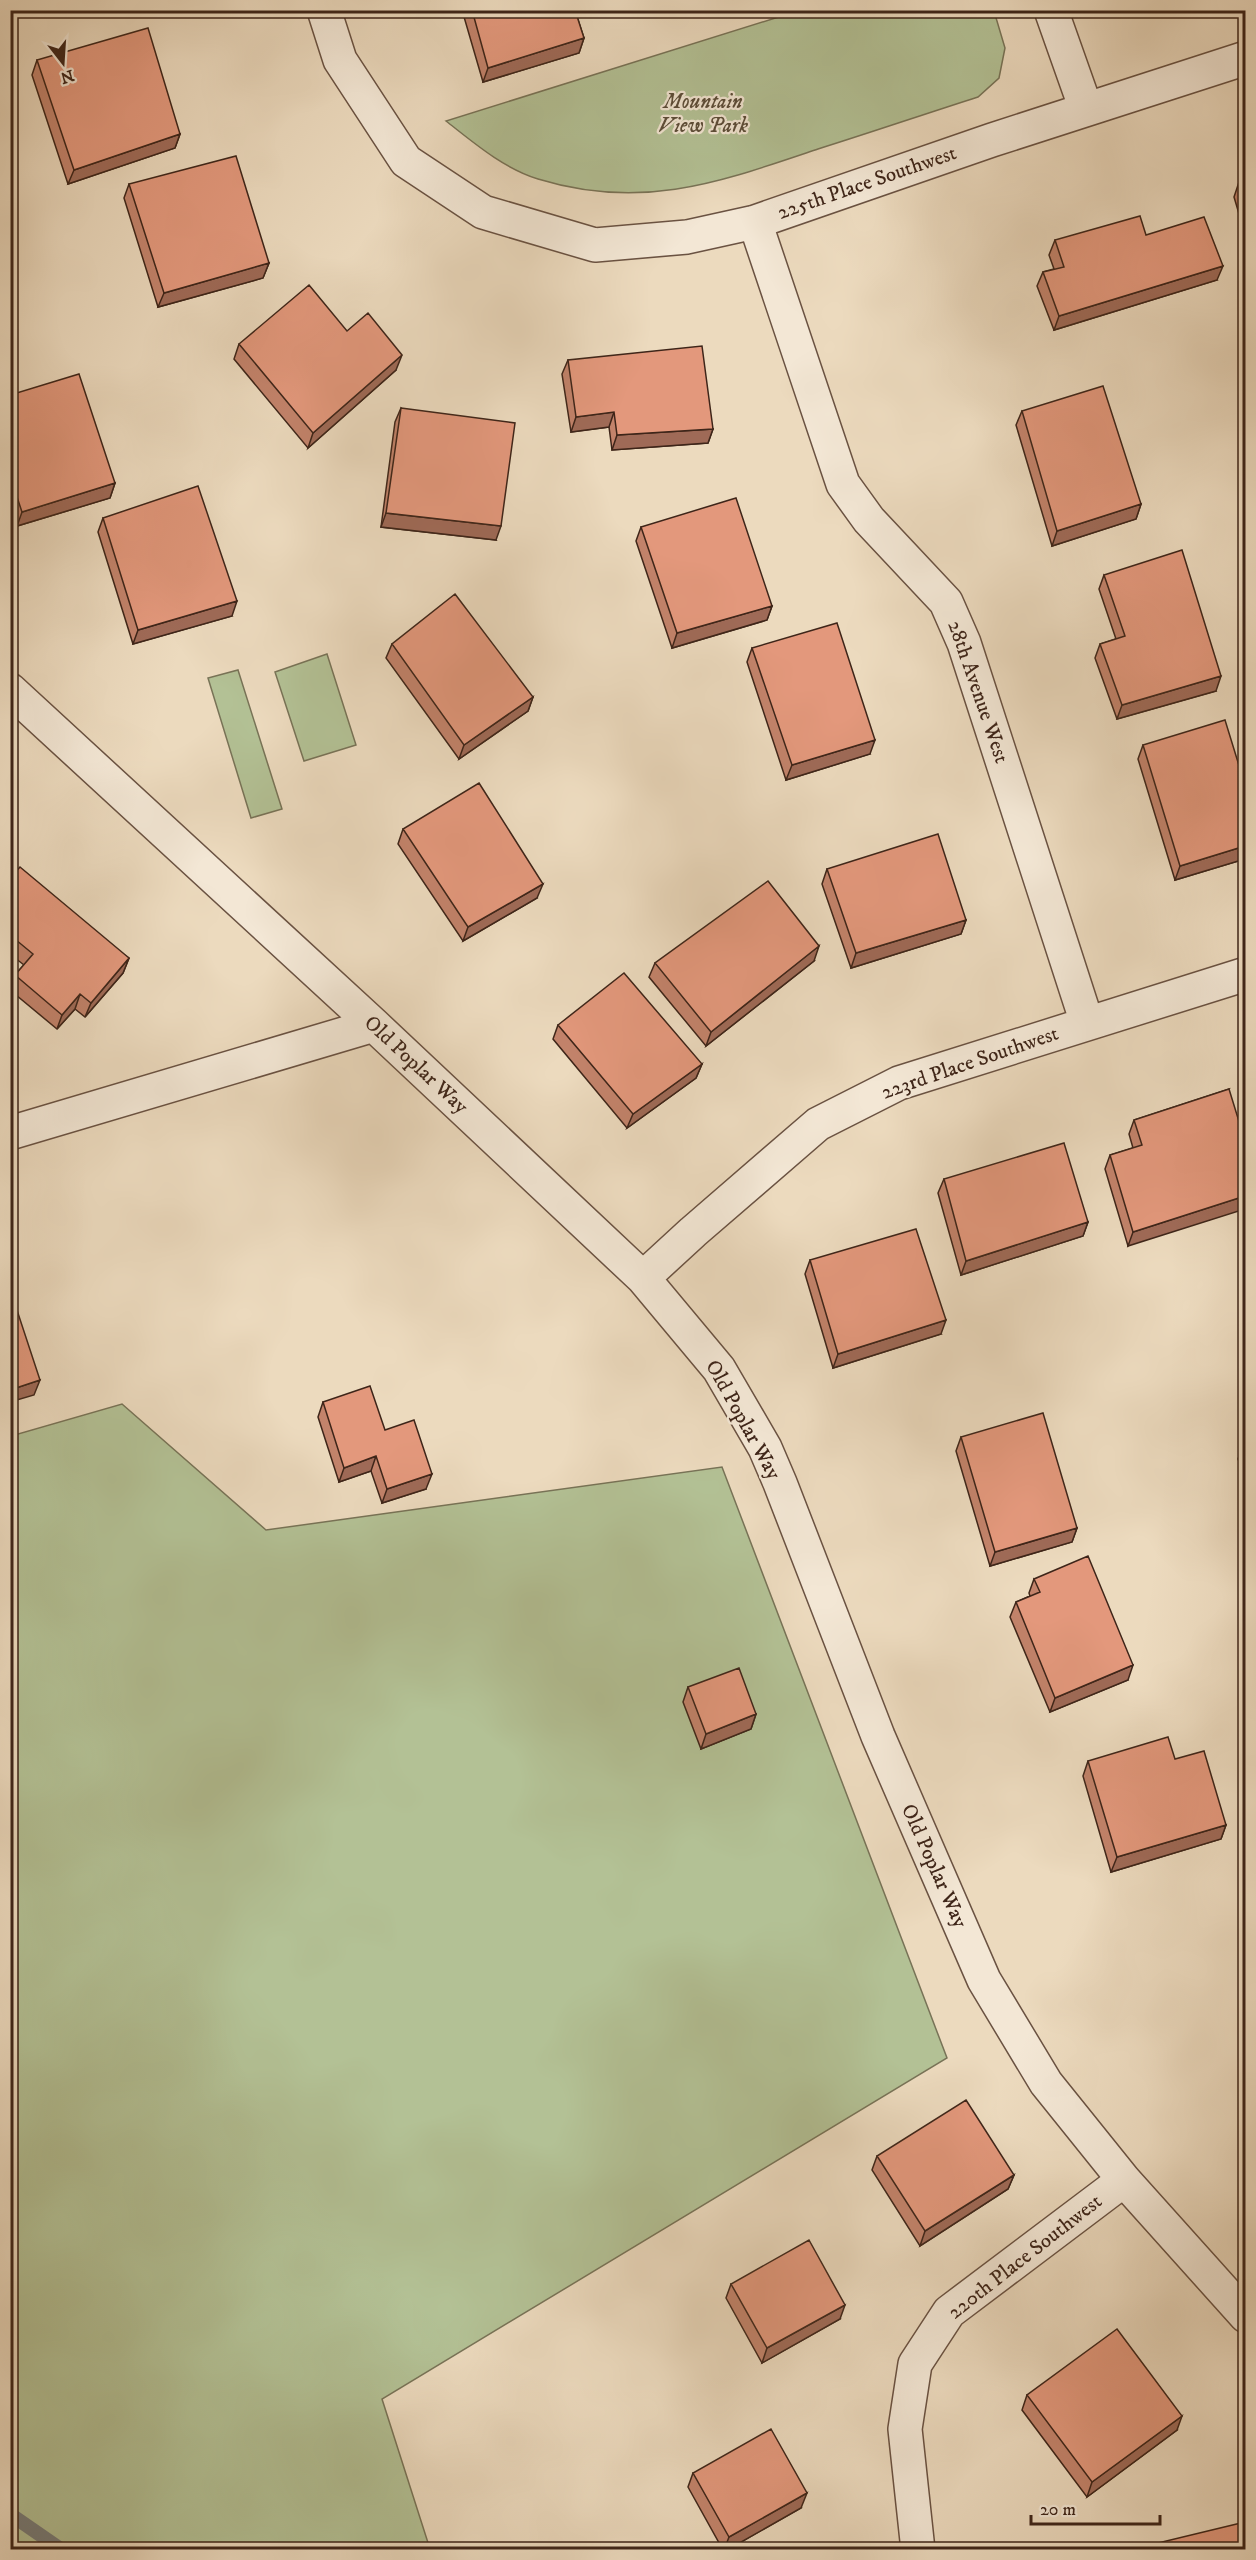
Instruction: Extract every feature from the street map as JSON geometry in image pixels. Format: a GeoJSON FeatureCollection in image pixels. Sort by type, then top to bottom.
{"type":"FeatureCollection","features":[{"type":"Feature","properties":{"kind":"street","name":"225th Place Southwest"},"geometry":{"type":"LineString","coordinates":[[324,10],[340,60],[406,161],[483,212],[595,246],[687,237],[755,222],[1086,109],[1245,58]]}},
{"type":"Feature","properties":{"kind":"street"},"geometry":{"type":"LineString","coordinates":[[1051,10],[1086,109]]}},
{"type":"Feature","properties":{"kind":"street","name":"28th Avenue West"},"geometry":{"type":"LineString","coordinates":[[755,222],[843,484],[869,520],[946,602],[964,643],[1087,1023]]}},
{"type":"Feature","properties":{"kind":"street","name":"Old Poplar Way"},"geometry":{"type":"LineString","coordinates":[[16,706],[374,1025],[644,1278],[719,1369],[765,1448],[878,1736],[984,1980],[1046,2083],[1124,2180],[1245,2316]]}},
{"type":"Feature","properties":{"kind":"street","name":"223rd Place Southwest"},"geometry":{"type":"LineString","coordinates":[[644,1278],[693,1232],[818,1124],[899,1083],[1245,974]]}},
{"type":"Feature","properties":{"kind":"street"},"geometry":{"type":"LineString","coordinates":[[10,1133],[374,1025]]}},
{"type":"Feature","properties":{"kind":"street","name":"220th Place Southwest"},"geometry":{"type":"LineString","coordinates":[[918,2550],[905,2429],[915,2364],[950,2312],[1124,2180]]}},
{"type":"Feature","properties":{"kind":"green space","name":"Mountain View Park"},"geometry":{"type":"Polygon","coordinates":[[[801,10],[994,11],[1005,48],[999,78],[978,97],[748,172],[680,188],[646,192],[612,192],[576,188],[538,179],[501,162],[446,121],[801,10]]]}},
{"type":"Feature","properties":{"kind":"green space"},"geometry":{"type":"Polygon","coordinates":[[[327,654],[356,745],[304,761],[275,672],[327,654]]]}},
{"type":"Feature","properties":{"kind":"green space"},"geometry":{"type":"Polygon","coordinates":[[[238,670],[282,809],[251,818],[208,678],[238,670]]]}},
{"type":"Feature","properties":{"kind":"green space"},"geometry":{"type":"Polygon","coordinates":[[[122,1404],[266,1530],[722,1467],[947,2058],[382,2399],[430,2549],[11,2550],[11,1436],[122,1404]]]}},
{"type":"Feature","properties":{"kind":"building"},"geometry":{"type":"Polygon","coordinates":[[[472,10],[575,10],[584,38],[488,68],[472,10]]]}},
{"type":"Feature","properties":{"kind":"building"},"geometry":{"type":"Polygon","coordinates":[[[148,28],[180,134],[74,170],[37,60],[148,28]]]}},
{"type":"Feature","properties":{"kind":"building"},"geometry":{"type":"Polygon","coordinates":[[[236,156],[269,263],[164,293],[129,184],[236,156]]]}},
{"type":"Feature","properties":{"kind":"building"},"geometry":{"type":"Polygon","coordinates":[[[1245,180],[1245,203],[1239,182],[1245,180]]]}},
{"type":"Feature","properties":{"kind":"building"},"geometry":{"type":"Polygon","coordinates":[[[1140,216],[1146,235],[1204,217],[1223,266],[1059,316],[1043,272],[1064,267],[1055,240],[1140,216]]]}},
{"type":"Feature","properties":{"kind":"building"},"geometry":{"type":"Polygon","coordinates":[[[309,285],[347,331],[368,313],[402,355],[313,433],[239,344],[309,285]]]}},
{"type":"Feature","properties":{"kind":"building"},"geometry":{"type":"Polygon","coordinates":[[[702,346],[713,429],[617,435],[614,412],[576,417],[568,360],[702,346]]]}},
{"type":"Feature","properties":{"kind":"building"},"geometry":{"type":"Polygon","coordinates":[[[79,374],[115,483],[22,512],[10,476],[10,395],[79,374]]]}},
{"type":"Feature","properties":{"kind":"building"},"geometry":{"type":"Polygon","coordinates":[[[1103,386],[1141,504],[1057,531],[1022,411],[1103,386]]]}},
{"type":"Feature","properties":{"kind":"building"},"geometry":{"type":"Polygon","coordinates":[[[401,408],[515,423],[501,526],[386,513],[401,408]]]}},
{"type":"Feature","properties":{"kind":"building"},"geometry":{"type":"Polygon","coordinates":[[[198,486],[237,601],[138,630],[103,518],[198,486]]]}},
{"type":"Feature","properties":{"kind":"building"},"geometry":{"type":"Polygon","coordinates":[[[736,498],[772,606],[677,633],[641,527],[736,498]]]}},
{"type":"Feature","properties":{"kind":"building"},"geometry":{"type":"Polygon","coordinates":[[[1182,550],[1221,676],[1122,705],[1100,644],[1125,636],[1104,575],[1182,550]]]}},
{"type":"Feature","properties":{"kind":"building"},"geometry":{"type":"Polygon","coordinates":[[[455,594],[533,697],[464,745],[392,644],[455,594]]]}},
{"type":"Feature","properties":{"kind":"building"},"geometry":{"type":"Polygon","coordinates":[[[837,623],[875,740],[792,765],[752,648],[837,623]]]}},
{"type":"Feature","properties":{"kind":"building"},"geometry":{"type":"Polygon","coordinates":[[[1225,720],[1245,785],[1245,846],[1180,866],[1143,745],[1225,720]]]}},
{"type":"Feature","properties":{"kind":"building"},"geometry":{"type":"Polygon","coordinates":[[[479,783],[543,884],[468,927],[403,829],[479,783]]]}},
{"type":"Feature","properties":{"kind":"building"},"geometry":{"type":"Polygon","coordinates":[[[938,834],[966,920],[856,953],[827,869],[938,834]]]}},
{"type":"Feature","properties":{"kind":"building"},"geometry":{"type":"Polygon","coordinates":[[[20,867],[129,958],[91,1003],[80,994],[62,1015],[15,975],[33,954],[10,935],[10,878],[20,867]]]}},
{"type":"Feature","properties":{"kind":"building"},"geometry":{"type":"Polygon","coordinates":[[[768,881],[819,946],[711,1032],[655,963],[768,881]]]}},
{"type":"Feature","properties":{"kind":"building"},"geometry":{"type":"Polygon","coordinates":[[[624,973],[702,1064],[633,1114],[558,1025],[624,973]]]}},
{"type":"Feature","properties":{"kind":"building"},"geometry":{"type":"Polygon","coordinates":[[[1229,1089],[1245,1141],[1245,1196],[1133,1232],[1110,1155],[1142,1145],[1134,1120],[1229,1089]]]}},
{"type":"Feature","properties":{"kind":"building"},"geometry":{"type":"Polygon","coordinates":[[[1064,1143],[1088,1222],[966,1261],[944,1179],[1064,1143]]]}},
{"type":"Feature","properties":{"kind":"building"},"geometry":{"type":"Polygon","coordinates":[[[916,1229],[946,1320],[838,1354],[810,1260],[916,1229]]]}},
{"type":"Feature","properties":{"kind":"building"},"geometry":{"type":"Polygon","coordinates":[[[10,1289],[40,1380],[10,1390],[10,1289]]]}},
{"type":"Feature","properties":{"kind":"building"},"geometry":{"type":"Polygon","coordinates":[[[370,1386],[385,1430],[414,1420],[432,1474],[387,1489],[376,1456],[344,1468],[323,1402],[370,1386]]]}},
{"type":"Feature","properties":{"kind":"building"},"geometry":{"type":"Polygon","coordinates":[[[1043,1413],[1077,1528],[995,1552],[961,1437],[1043,1413]]]}},
{"type":"Feature","properties":{"kind":"building"},"geometry":{"type":"Polygon","coordinates":[[[1088,1556],[1133,1665],[1055,1698],[1016,1602],[1040,1592],[1034,1579],[1088,1556]]]}},
{"type":"Feature","properties":{"kind":"building"},"geometry":{"type":"Polygon","coordinates":[[[739,1668],[756,1714],[706,1734],[688,1687],[739,1668]]]}},
{"type":"Feature","properties":{"kind":"building"},"geometry":{"type":"Polygon","coordinates":[[[1168,1737],[1175,1759],[1204,1751],[1226,1825],[1117,1857],[1088,1761],[1168,1737]]]}},
{"type":"Feature","properties":{"kind":"building"},"geometry":{"type":"Polygon","coordinates":[[[966,2100],[1014,2175],[925,2231],[877,2156],[966,2100]]]}},
{"type":"Feature","properties":{"kind":"building"},"geometry":{"type":"Polygon","coordinates":[[[809,2240],[845,2305],[767,2348],[731,2284],[809,2240]]]}},
{"type":"Feature","properties":{"kind":"building"},"geometry":{"type":"Polygon","coordinates":[[[1117,2329],[1182,2416],[1092,2482],[1027,2395],[1117,2329]]]}},
{"type":"Feature","properties":{"kind":"building"},"geometry":{"type":"Polygon","coordinates":[[[771,2429],[807,2493],[729,2537],[693,2473],[771,2429]]]}},
{"type":"Feature","properties":{"kind":"building"},"geometry":{"type":"Polygon","coordinates":[[[1245,2522],[1245,2550],[1159,2550],[1158,2543],[1245,2522]]]}},
{"type":"Feature","properties":{"kind":"waterway"},"geometry":{"type":"LineString","coordinates":[[10,2514],[62,2550]]}}]}
